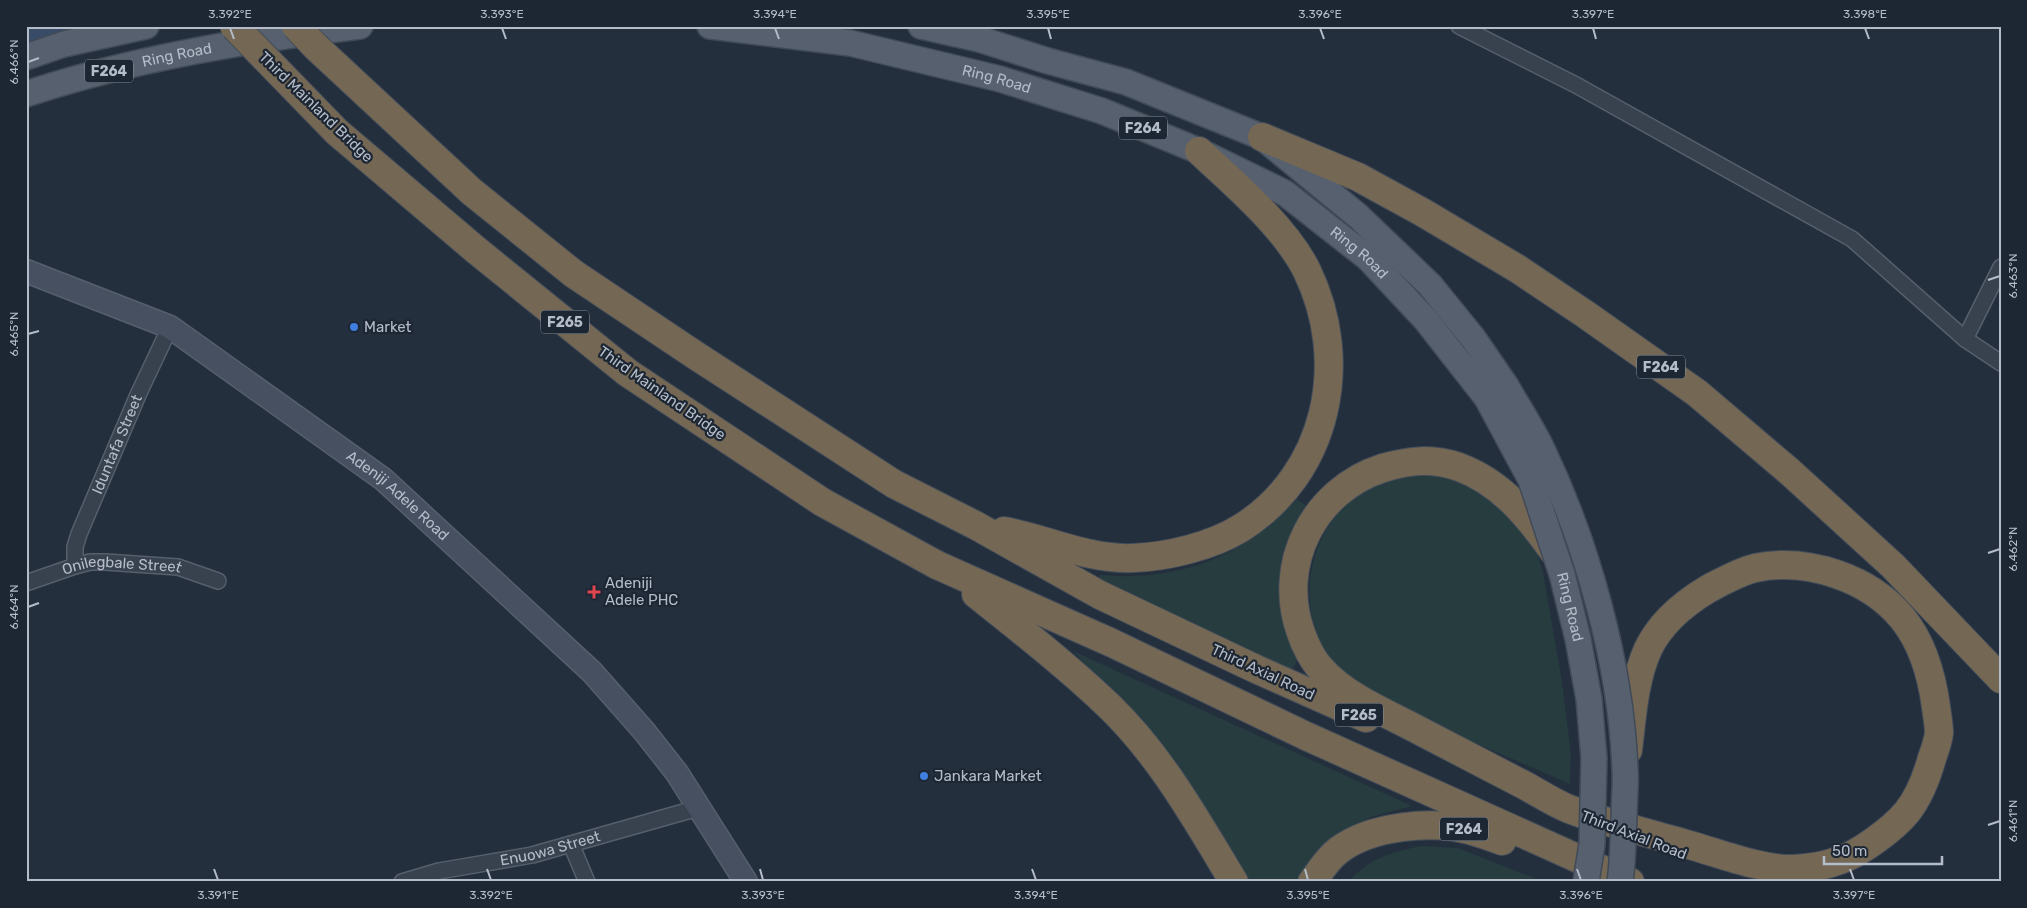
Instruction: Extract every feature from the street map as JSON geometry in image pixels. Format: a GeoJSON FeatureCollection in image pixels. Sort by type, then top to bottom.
{"type":"FeatureCollection","features":[{"type":"Feature","properties":{"kind":"highway","name":"Third Mainland Bridge"},"geometry":{"type":"LineString","coordinates":[[234,26],[337,132],[476,250],[628,373],[822,502],[940,567]]}},
{"type":"Feature","properties":{"kind":"highway","name":"F265"},"geometry":{"type":"LineString","coordinates":[[296,26],[316,47],[472,192],[574,274],[894,484],[975,525]]}},
{"type":"Feature","properties":{"kind":"highway","name":"F264"},"geometry":{"type":"LineString","coordinates":[[1262,137],[1358,177],[1422,212],[1518,269],[1697,393],[1790,472],[1893,566],[2001,679]]}},
{"type":"Feature","properties":{"kind":"highway"},"geometry":{"type":"LineString","coordinates":[[975,525],[1028,535],[1086,553],[1131,558],[1170,555],[1199,546],[1240,529],[1264,511],[1288,488],[1320,429],[1330,368],[1324,316],[1306,270],[1281,233],[1199,151]]}},
{"type":"Feature","properties":{"kind":"highway"},"geometry":{"type":"LineString","coordinates":[[1555,553],[1528,517],[1503,491],[1487,480],[1459,467],[1429,460],[1407,461],[1365,474],[1332,498],[1318,514],[1304,535],[1294,562],[1293,586],[1295,610],[1302,638],[1320,669],[1352,695],[1568,809],[1748,863],[1792,869],[1837,861],[1876,840],[1906,813],[1928,775],[1939,735],[1933,681],[1916,639],[1903,619],[1883,600],[1862,586],[1834,573],[1808,567],[1778,565],[1752,569],[1724,580],[1699,595],[1678,610],[1661,628],[1648,650],[1636,688],[1625,769]]}},
{"type":"Feature","properties":{"kind":"highway","name":"Third Axial Road"},"geometry":{"type":"LineString","coordinates":[[975,525],[1100,594],[1256,669],[1568,809],[1754,882]]}},
{"type":"Feature","properties":{"kind":"highway"},"geometry":{"type":"LineString","coordinates":[[940,567],[1035,640],[1110,707],[1142,744],[1194,814],[1234,882]]}},
{"type":"Feature","properties":{"kind":"highway","name":"F265"},"geometry":{"type":"LineString","coordinates":[[940,567],[1112,643],[1306,736],[1629,882]]}},
{"type":"Feature","properties":{"kind":"highway","name":"F264"},"geometry":{"type":"LineString","coordinates":[[1312,882],[1324,865],[1339,850],[1364,837],[1398,828],[1429,825],[1467,829],[1629,882]]}},
{"type":"Feature","properties":{"kind":"main road","name":"F264"},"geometry":{"type":"LineString","coordinates":[[26,57],[64,44],[146,26]]}},
{"type":"Feature","properties":{"kind":"main road","name":"Ring Road"},"geometry":{"type":"LineString","coordinates":[[26,94],[68,80],[192,51],[360,26]]}},
{"type":"Feature","properties":{"kind":"main road","name":"Ring Road"},"geometry":{"type":"LineString","coordinates":[[710,26],[850,43],[1000,79],[1102,110],[1199,151],[1285,193],[1368,258],[1496,392],[1541,448],[1566,505],[1586,558],[1604,629],[1618,697],[1625,769],[1620,882]]}},
{"type":"Feature","properties":{"kind":"main road","name":"F264"},"geometry":{"type":"LineString","coordinates":[[921,26],[979,39],[1048,61],[1126,82],[1262,137]]}},
{"type":"Feature","properties":{"kind":"main road"},"geometry":{"type":"LineString","coordinates":[[1262,137],[1358,216],[1430,285],[1473,338],[1496,392]]}},
{"type":"Feature","properties":{"kind":"main road","name":"Ring Road"},"geometry":{"type":"LineString","coordinates":[[1496,392],[1531,480],[1562,574],[1578,639],[1589,699],[1594,758],[1592,844],[1586,882]]}},
{"type":"Feature","properties":{"kind":"street"},"geometry":{"type":"LineString","coordinates":[[1459,26],[1576,85],[1852,240],[1965,339],[2001,363]]}},
{"type":"Feature","properties":{"kind":"street"},"geometry":{"type":"LineString","coordinates":[[1965,339],[2001,267]]}},
{"type":"Feature","properties":{"kind":"street","name":"Adeniji Adele Road"},"geometry":{"type":"LineString","coordinates":[[26,271],[170,327],[382,479],[592,672],[650,738],[677,773],[746,882]]}},
{"type":"Feature","properties":{"kind":"street","name":"Iduntafa Street"},"geometry":{"type":"LineString","coordinates":[[75,566],[75,547],[90,506],[170,327]]}},
{"type":"Feature","properties":{"kind":"street","name":"Onilegbale Street"},"geometry":{"type":"LineString","coordinates":[[26,583],[90,562],[178,566],[218,581]]}},
{"type":"Feature","properties":{"kind":"street","name":"Enuowa Street"},"geometry":{"type":"LineString","coordinates":[[402,882],[439,871],[532,855],[698,808]]}},
{"type":"Feature","properties":{"kind":"street"},"geometry":{"type":"LineString","coordinates":[[571,844],[587,882]]}},
{"type":"Feature","properties":{"kind":"green space"},"geometry":{"type":"Polygon","coordinates":[[[1442,474],[1474,483],[1533,540],[1543,572],[1562,682],[1571,754],[1570,784],[1403,713],[1376,699],[1351,682],[1336,667],[1316,632],[1311,612],[1311,573],[1316,553],[1331,523],[1348,503],[1382,482],[1407,475],[1442,474]]]}},
{"type":"Feature","properties":{"kind":"green space"},"geometry":{"type":"Polygon","coordinates":[[[1297,499],[1308,507],[1290,540],[1283,560],[1279,589],[1282,618],[1297,660],[1292,672],[1097,582],[1100,575],[1156,574],[1208,561],[1232,550],[1255,536],[1277,519],[1297,499]]]}},
{"type":"Feature","properties":{"kind":"green space"},"geometry":{"type":"Polygon","coordinates":[[[1073,651],[1412,806],[1371,817],[1338,835],[1298,882],[1246,882],[1132,714],[1073,651]]]}},
{"type":"Feature","properties":{"kind":"green space"},"geometry":{"type":"Polygon","coordinates":[[[1421,846],[1458,848],[1544,882],[1348,882],[1365,867],[1381,857],[1421,846]]]}},
{"type":"Feature","properties":{"kind":"water"},"geometry":{"type":"Polygon","coordinates":[[[26,26],[96,26],[26,50],[26,26]]]}},
{"type":"Feature","properties":{"kind":"place","name":"Market"},"geometry":{"type":"Point","coordinates":[354,327]}},
{"type":"Feature","properties":{"kind":"place","name":"Adeniji Adele PHC"},"geometry":{"type":"Point","coordinates":[594,592]}},
{"type":"Feature","properties":{"kind":"place","name":"Jankara Market"},"geometry":{"type":"Point","coordinates":[924,776]}}]}
